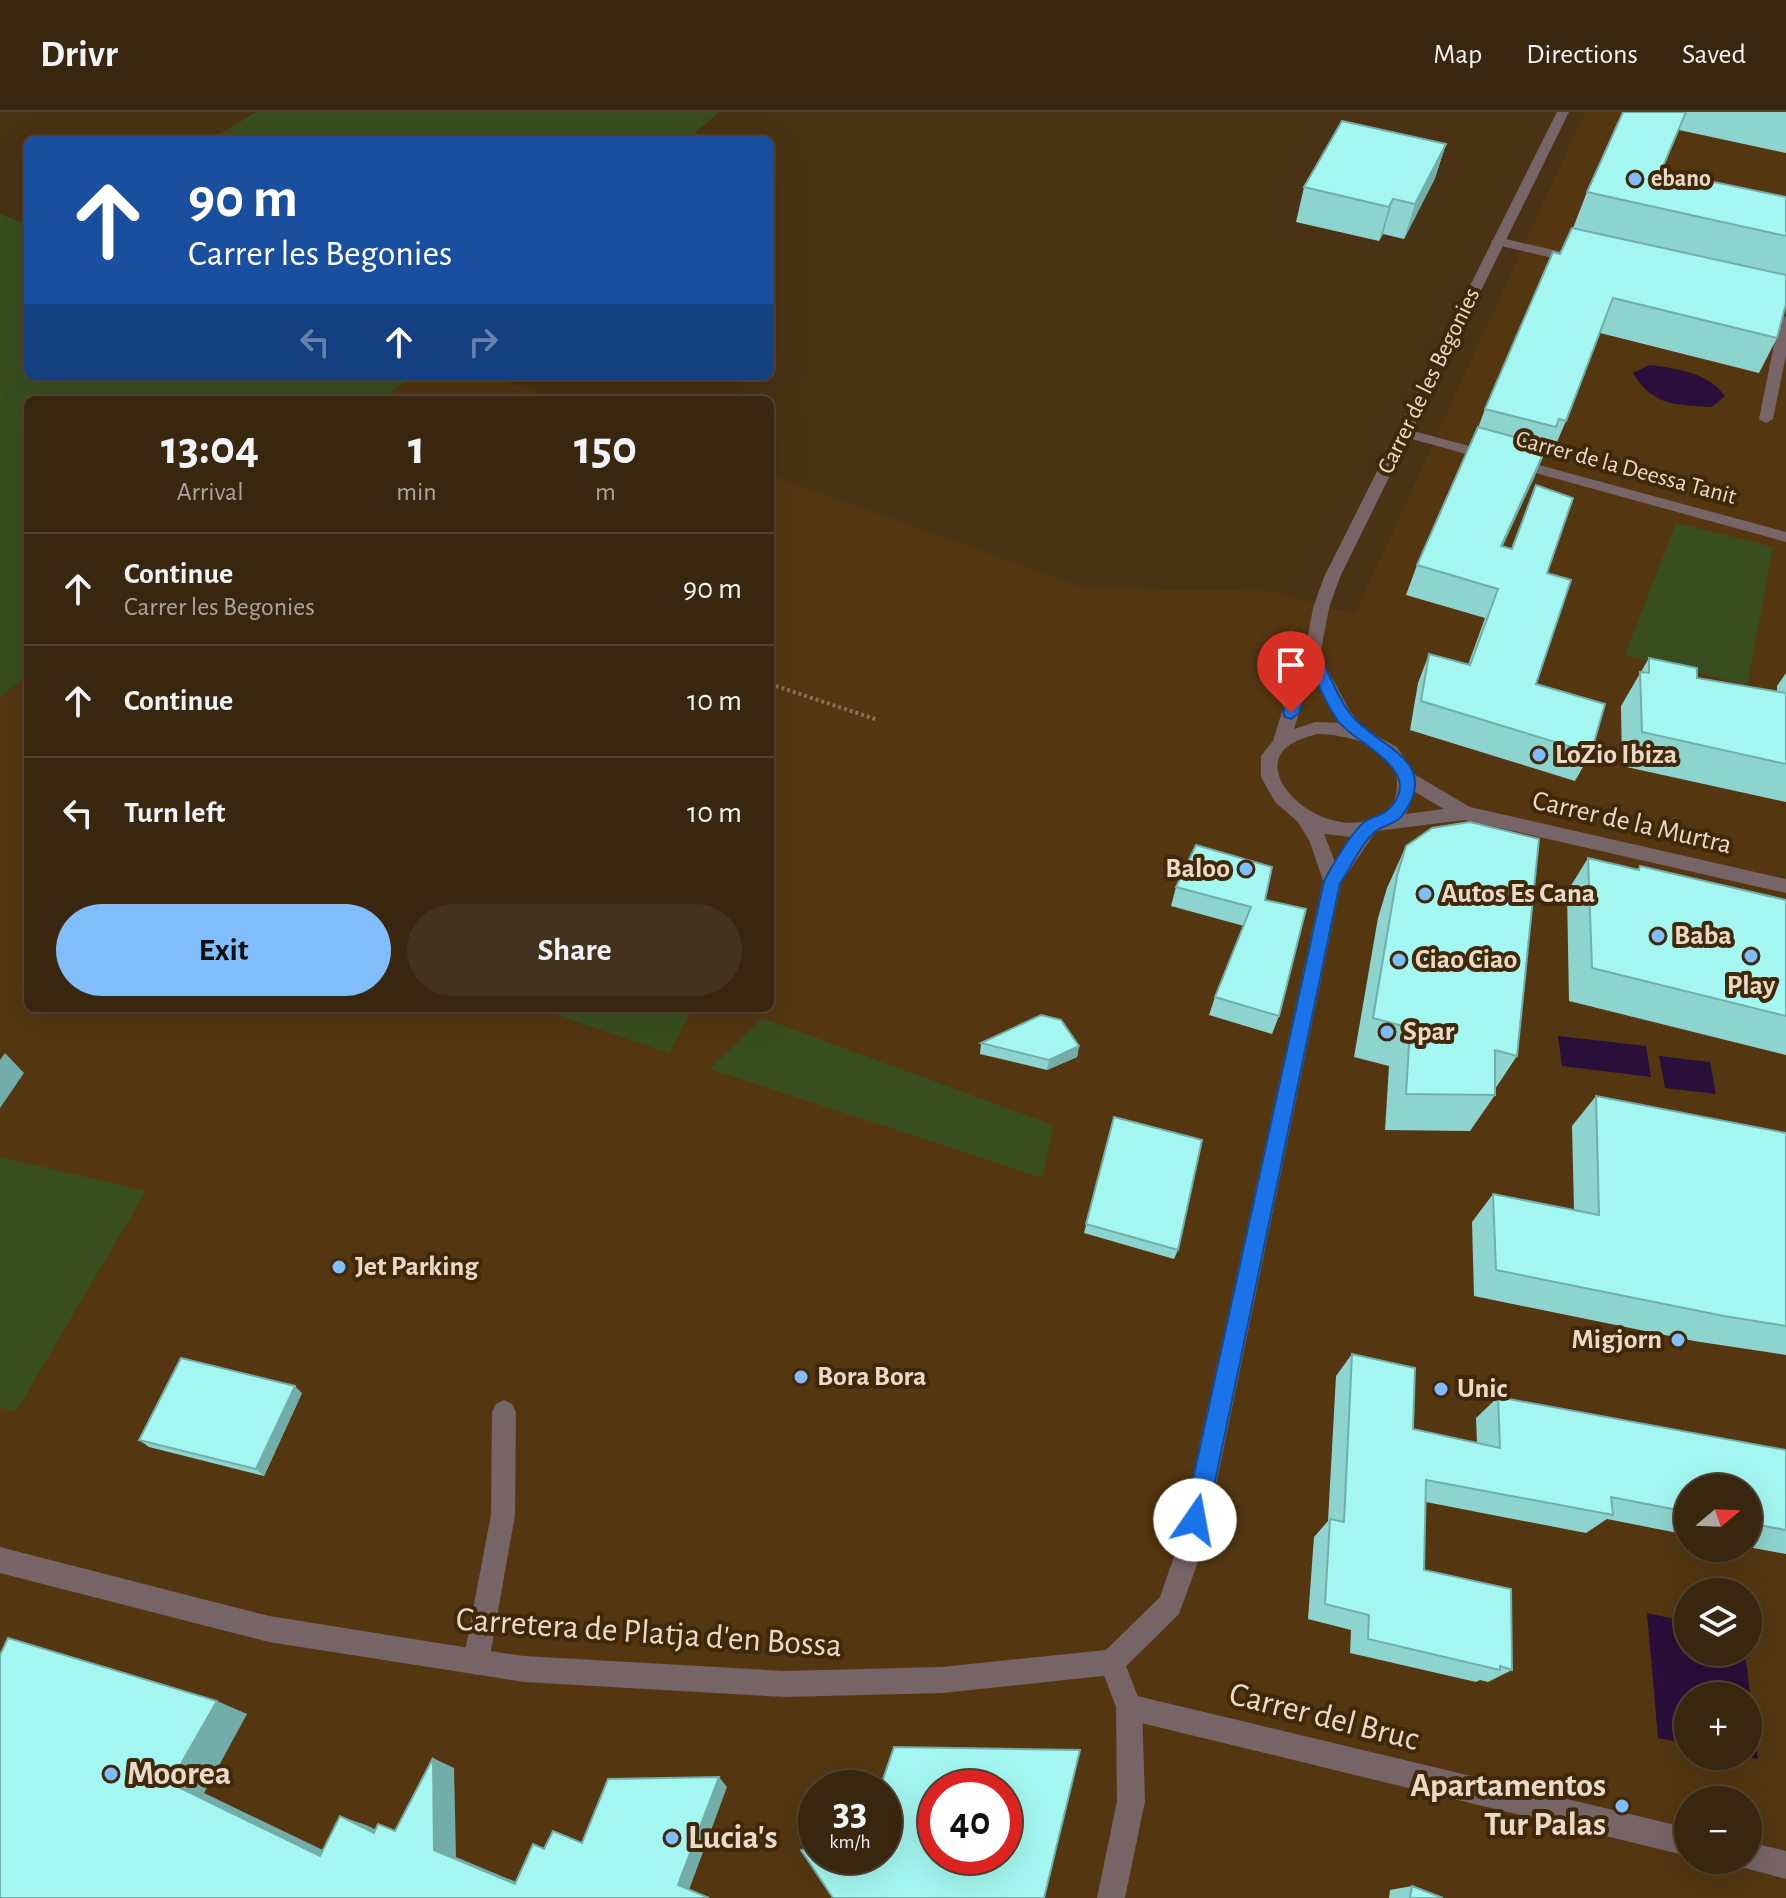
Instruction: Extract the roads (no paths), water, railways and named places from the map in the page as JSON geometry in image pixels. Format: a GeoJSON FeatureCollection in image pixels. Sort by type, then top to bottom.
{"type":"FeatureCollection","features":[{"type":"Feature","properties":{"kind":"street","name":"Carrer de les Begonies"},"geometry":{"type":"LineString","coordinates":[[1281,742],[1300,679],[1312,656],[1321,608],[1332,577],[1563,112]]}},
{"type":"Feature","properties":{"kind":"street"},"geometry":{"type":"LineString","coordinates":[[1497,241],[1589,262]]}},
{"type":"Feature","properties":{"kind":"street"},"geometry":{"type":"LineString","coordinates":[[1766,419],[1786,320]]}},
{"type":"Feature","properties":{"kind":"street","name":"Carrer de la Deessa Tanit"},"geometry":{"type":"LineString","coordinates":[[1406,433],[1786,537]]}},
{"type":"Feature","properties":{"kind":"street"},"geometry":{"type":"LineString","coordinates":[[1111,1898],[1131,1801],[1129,1707],[1112,1662],[1170,1605],[1190,1548],[1332,881],[1374,826],[1394,815],[1404,802],[1406,778],[1393,754],[1357,733],[1343,715],[1312,656]]}},
{"type":"Feature","properties":{"kind":"street"},"geometry":{"type":"LineString","coordinates":[[1357,733],[1315,728],[1281,742],[1269,762],[1269,777],[1281,800],[1305,818],[1337,829],[1374,826]]}},
{"type":"Feature","properties":{"kind":"street","name":"Carrer de la Murtra"},"geometry":{"type":"LineString","coordinates":[[1406,778],[1465,813],[1786,886]]}},
{"type":"Feature","properties":{"kind":"street","name":"Carrer de la Murtra"},"geometry":{"type":"LineString","coordinates":[[1374,826],[1465,813]]}},
{"type":"Feature","properties":{"kind":"street"},"geometry":{"type":"LineString","coordinates":[[1305,818],[1319,841],[1332,881]]}},
{"type":"Feature","properties":{"kind":"street"},"geometry":{"type":"LineString","coordinates":[[476,1662],[503,1515],[504,1412]]}},
{"type":"Feature","properties":{"kind":"street","name":"Carretera de Platja d'en Bossa"},"geometry":{"type":"LineString","coordinates":[[0,1560],[269,1629],[524,1669],[784,1684],[942,1680],[1112,1662]]}},
{"type":"Feature","properties":{"kind":"street","name":"Carrer del Bruc"},"geometry":{"type":"LineString","coordinates":[[1129,1707],[1674,1839]]}},
{"type":"Feature","properties":{"kind":"street"},"geometry":{"type":"LineString","coordinates":[[1762,1859],[1786,1865]]}},
{"type":"Feature","properties":{"kind":"place","name":"ebano"},"geometry":{"type":"Point","coordinates":[1635,179]}},
{"type":"Feature","properties":{"kind":"place","name":"LoZio Ibiza"},"geometry":{"type":"Point","coordinates":[1539,755]}},
{"type":"Feature","properties":{"kind":"place","name":"Baloo"},"geometry":{"type":"Point","coordinates":[1246,869]}},
{"type":"Feature","properties":{"kind":"place","name":"Autos Es Cana"},"geometry":{"type":"Point","coordinates":[1425,894]}},
{"type":"Feature","properties":{"kind":"place","name":"Baba"},"geometry":{"type":"Point","coordinates":[1658,936]}},
{"type":"Feature","properties":{"kind":"place","name":"Play"},"geometry":{"type":"Point","coordinates":[1751,956]}},
{"type":"Feature","properties":{"kind":"place","name":"Ciao Ciao"},"geometry":{"type":"Point","coordinates":[1399,960]}},
{"type":"Feature","properties":{"kind":"place","name":"Spar"},"geometry":{"type":"Point","coordinates":[1387,1032]}},
{"type":"Feature","properties":{"kind":"place","name":"Jet Parking"},"geometry":{"type":"Point","coordinates":[339,1267]}},
{"type":"Feature","properties":{"kind":"place","name":"Migjorn"},"geometry":{"type":"Point","coordinates":[1678,1340]}},
{"type":"Feature","properties":{"kind":"place","name":"Bora Bora"},"geometry":{"type":"Point","coordinates":[801,1377]}},
{"type":"Feature","properties":{"kind":"place","name":"Unic"},"geometry":{"type":"Point","coordinates":[1441,1389]}},
{"type":"Feature","properties":{"kind":"place","name":"Moorea"},"geometry":{"type":"Point","coordinates":[111,1774]}},
{"type":"Feature","properties":{"kind":"place","name":"Apartamentos Tur Palas"},"geometry":{"type":"Point","coordinates":[1622,1806]}},
{"type":"Feature","properties":{"kind":"place","name":"Lucia's"},"geometry":{"type":"Point","coordinates":[672,1838]}}]}
